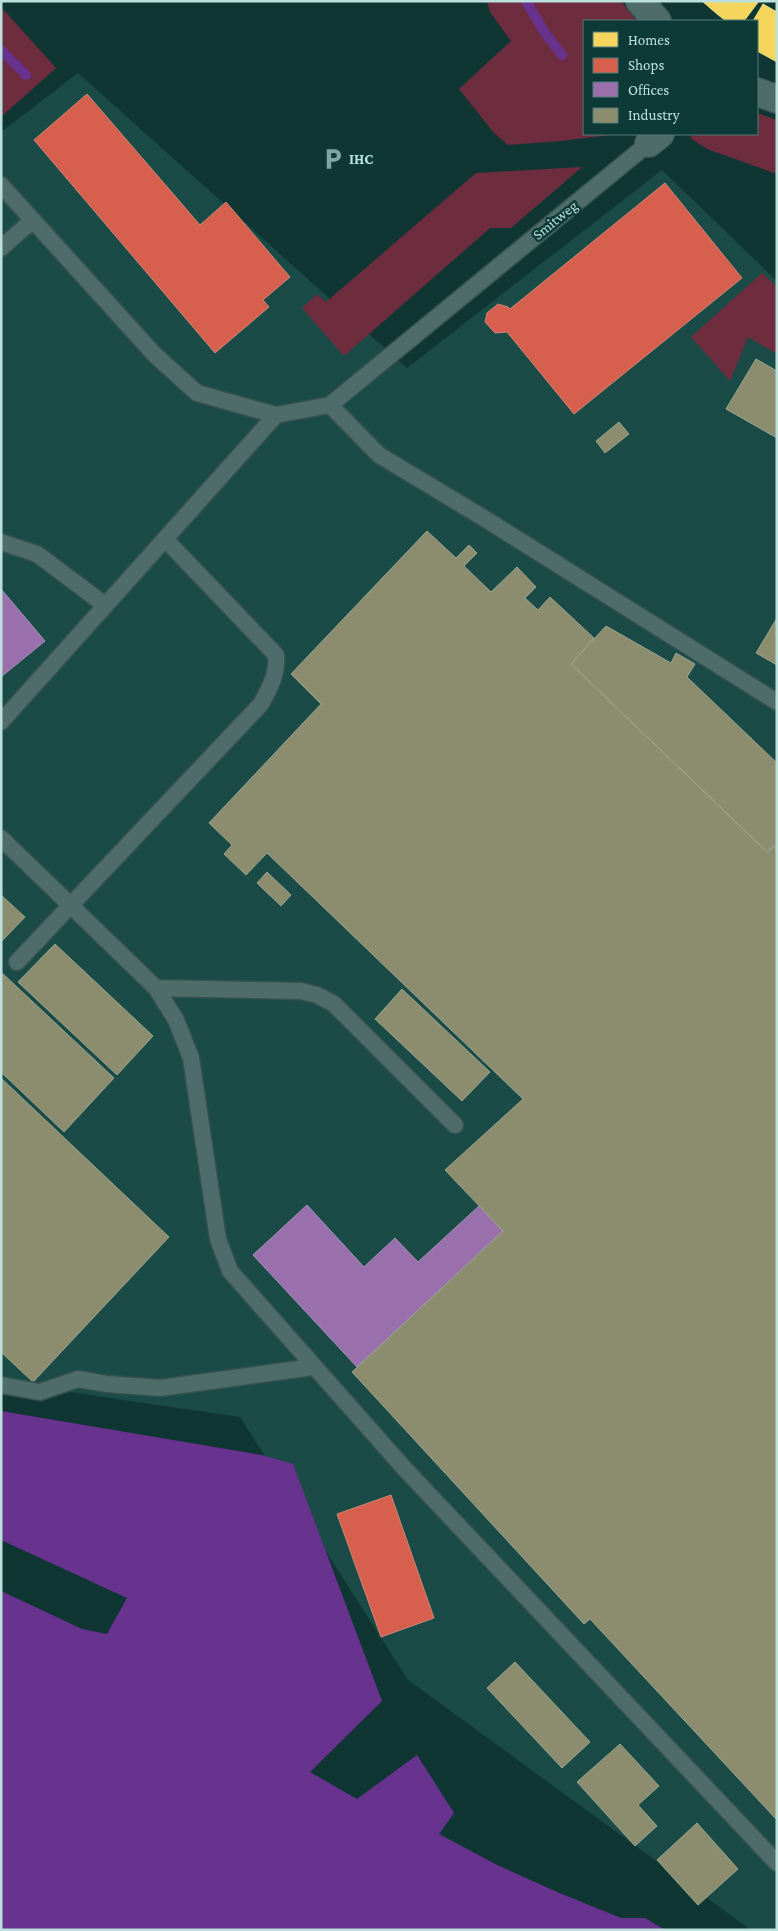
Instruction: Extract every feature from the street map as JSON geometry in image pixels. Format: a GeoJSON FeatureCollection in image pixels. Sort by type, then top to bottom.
{"type":"FeatureCollection","features":[{"type":"Feature","properties":{"kind":"street"},"geometry":{"type":"LineString","coordinates":[[640,1],[656,20]]}},
{"type":"Feature","properties":{"kind":"street"},"geometry":{"type":"LineString","coordinates":[[758,92],[777,99]]}},
{"type":"Feature","properties":{"kind":"lane","name":"Smitweg"},"geometry":{"type":"LineString","coordinates":[[330,405],[654,138]]}},
{"type":"Feature","properties":{"kind":"lane"},"geometry":{"type":"LineString","coordinates":[[1,185],[154,354],[198,393],[276,415],[330,405],[379,455],[482,517],[777,702]]}},
{"type":"Feature","properties":{"kind":"lane"},"geometry":{"type":"LineString","coordinates":[[1,248],[33,220]]}},
{"type":"Feature","properties":{"kind":"lane"},"geometry":{"type":"LineString","coordinates":[[1,722],[276,415]]}},
{"type":"Feature","properties":{"kind":"lane"},"geometry":{"type":"LineString","coordinates":[[17,962],[261,704],[273,683],[278,666],[276,655],[165,539]]}},
{"type":"Feature","properties":{"kind":"lane"},"geometry":{"type":"LineString","coordinates":[[1,542],[38,554],[105,605]]}},
{"type":"Feature","properties":{"kind":"lane"},"geometry":{"type":"LineString","coordinates":[[1,838],[156,988],[176,1020],[191,1058],[218,1239],[230,1271],[313,1367],[411,1475],[777,1864]]}},
{"type":"Feature","properties":{"kind":"lane"},"geometry":{"type":"LineString","coordinates":[[156,988],[301,991],[317,995],[334,1004],[455,1125]]}},
{"type":"Feature","properties":{"kind":"lane"},"geometry":{"type":"LineString","coordinates":[[1,1384],[40,1392],[78,1379],[107,1384],[160,1388],[313,1367]]}},
{"type":"Feature","properties":{"kind":"shaded area"},"geometry":{"type":"Polygon","coordinates":[[[487,1],[621,1],[636,20],[583,20],[583,135],[611,135],[508,145],[494,133],[459,89],[511,41],[490,12],[487,1]]]}},
{"type":"Feature","properties":{"kind":"shaded area"},"geometry":{"type":"Polygon","coordinates":[[[1,7],[56,68],[1,117],[1,7]]]}},
{"type":"Feature","properties":{"kind":"shaded area"},"geometry":{"type":"Polygon","coordinates":[[[78,73],[407,368],[662,170],[777,281],[777,1930],[751,1930],[408,1680],[240,1417],[1,1382],[1,132],[78,73]]]}},
{"type":"Feature","properties":{"kind":"shaded area"},"geometry":{"type":"Polygon","coordinates":[[[758,113],[777,120],[777,174],[707,149],[690,138],[694,135],[758,135],[758,113]]]}},
{"type":"Feature","properties":{"kind":"shaded area"},"geometry":{"type":"Polygon","coordinates":[[[582,167],[511,228],[490,228],[344,356],[302,308],[317,294],[326,302],[476,173],[582,167]]]}},
{"type":"Feature","properties":{"kind":"shaded area"},"geometry":{"type":"Polygon","coordinates":[[[762,273],[777,287],[777,354],[748,337],[730,381],[691,337],[762,273]]]}},
{"type":"Feature","properties":{"kind":"shaded area"},"geometry":{"type":"Polygon","coordinates":[[[1,1411],[262,1455],[293,1464],[382,1701],[310,1772],[357,1799],[417,1755],[454,1813],[439,1834],[497,1865],[557,1892],[621,1918],[645,1918],[665,1930],[1,1930],[1,1591],[82,1629],[107,1634],[127,1598],[1,1540],[1,1411]]]}},
{"type":"Feature","properties":{"kind":"building: Homes"},"geometry":{"type":"Polygon","coordinates":[[[702,1],[727,1],[717,14],[702,1]]]}},
{"type":"Feature","properties":{"kind":"building: Homes"},"geometry":{"type":"Polygon","coordinates":[[[727,1],[759,1],[745,20],[725,20],[717,14],[727,1]]]}},
{"type":"Feature","properties":{"kind":"building: Homes"},"geometry":{"type":"Polygon","coordinates":[[[763,4],[777,12],[777,62],[758,52],[758,20],[754,20],[763,4]]]}},
{"type":"Feature","properties":{"kind":"building: Shops"},"geometry":{"type":"Polygon","coordinates":[[[87,94],[200,225],[226,202],[290,277],[263,300],[269,307],[215,353],[34,140],[87,94]]]}},
{"type":"Feature","properties":{"kind":"building: Shops"},"geometry":{"type":"Polygon","coordinates":[[[665,183],[742,278],[574,414],[507,332],[495,333],[485,322],[487,313],[498,304],[510,309],[665,183]]]}},
{"type":"Feature","properties":{"kind":"building: Shops"},"geometry":{"type":"Polygon","coordinates":[[[391,1495],[434,1618],[381,1637],[337,1514],[391,1495]]]}},
{"type":"Feature","properties":{"kind":"building: Offices"},"geometry":{"type":"Polygon","coordinates":[[[1,589],[45,641],[1,677],[1,589]]]}},
{"type":"Feature","properties":{"kind":"building: Offices"},"geometry":{"type":"Polygon","coordinates":[[[307,1205],[364,1267],[395,1238],[418,1262],[479,1206],[503,1231],[357,1367],[253,1255],[307,1205]]]}},
{"type":"Feature","properties":{"kind":"building: Industry"},"geometry":{"type":"Polygon","coordinates":[[[756,359],[777,371],[777,438],[726,409],[756,359]]]}},
{"type":"Feature","properties":{"kind":"building: Industry"},"geometry":{"type":"Polygon","coordinates":[[[619,422],[629,434],[605,453],[596,441],[619,422]]]}},
{"type":"Feature","properties":{"kind":"building: Industry"},"geometry":{"type":"Polygon","coordinates":[[[427,531],[456,558],[469,545],[477,553],[464,566],[491,592],[517,567],[536,587],[525,598],[538,610],[550,597],[594,638],[571,664],[767,852],[777,844],[777,1820],[590,1619],[584,1624],[352,1372],[503,1231],[445,1170],[523,1099],[267,853],[246,875],[224,854],[232,845],[209,823],[321,704],[291,674],[427,531]]]}},
{"type":"Feature","properties":{"kind":"building: Industry"},"geometry":{"type":"Polygon","coordinates":[[[777,618],[777,665],[756,653],[777,618]]]}},
{"type":"Feature","properties":{"kind":"building: Industry"},"geometry":{"type":"Polygon","coordinates":[[[606,626],[671,663],[676,653],[695,664],[687,677],[777,763],[777,844],[767,852],[571,664],[606,626]]]}},
{"type":"Feature","properties":{"kind":"building: Industry"},"geometry":{"type":"Polygon","coordinates":[[[267,872],[291,895],[281,906],[257,883],[267,872]]]}},
{"type":"Feature","properties":{"kind":"building: Industry"},"geometry":{"type":"Polygon","coordinates":[[[1,895],[25,917],[1,942],[1,895]]]}},
{"type":"Feature","properties":{"kind":"building: Industry"},"geometry":{"type":"Polygon","coordinates":[[[55,944],[153,1036],[117,1075],[18,982],[55,944]]]}},
{"type":"Feature","properties":{"kind":"building: Industry"},"geometry":{"type":"Polygon","coordinates":[[[1,972],[114,1078],[64,1132],[1,1072],[1,972]]]}},
{"type":"Feature","properties":{"kind":"building: Industry"},"geometry":{"type":"Polygon","coordinates":[[[402,989],[490,1072],[462,1101],[375,1019],[402,989]]]}},
{"type":"Feature","properties":{"kind":"building: Industry"},"geometry":{"type":"Polygon","coordinates":[[[1,1078],[169,1237],[33,1382],[1,1352],[1,1078]]]}},
{"type":"Feature","properties":{"kind":"building: Industry"},"geometry":{"type":"Polygon","coordinates":[[[515,1662],[590,1742],[562,1768],[487,1688],[515,1662]]]}},
{"type":"Feature","properties":{"kind":"building: Industry"},"geometry":{"type":"Polygon","coordinates":[[[620,1744],[659,1786],[638,1805],[657,1826],[635,1846],[577,1782],[620,1744]]]}},
{"type":"Feature","properties":{"kind":"building: Industry"},"geometry":{"type":"Polygon","coordinates":[[[697,1823],[738,1869],[698,1905],[657,1860],[697,1823]]]}},
{"type":"Feature","properties":{"kind":"waterway"},"geometry":{"type":"LineString","coordinates":[[526,1],[545,33],[562,55]]}},
{"type":"Feature","properties":{"kind":"waterway"},"geometry":{"type":"LineString","coordinates":[[1,50],[26,75]]}},
{"type":"Feature","properties":{"kind":"place","name":"IHC"},"geometry":{"type":"Point","coordinates":[333,159]}}]}
